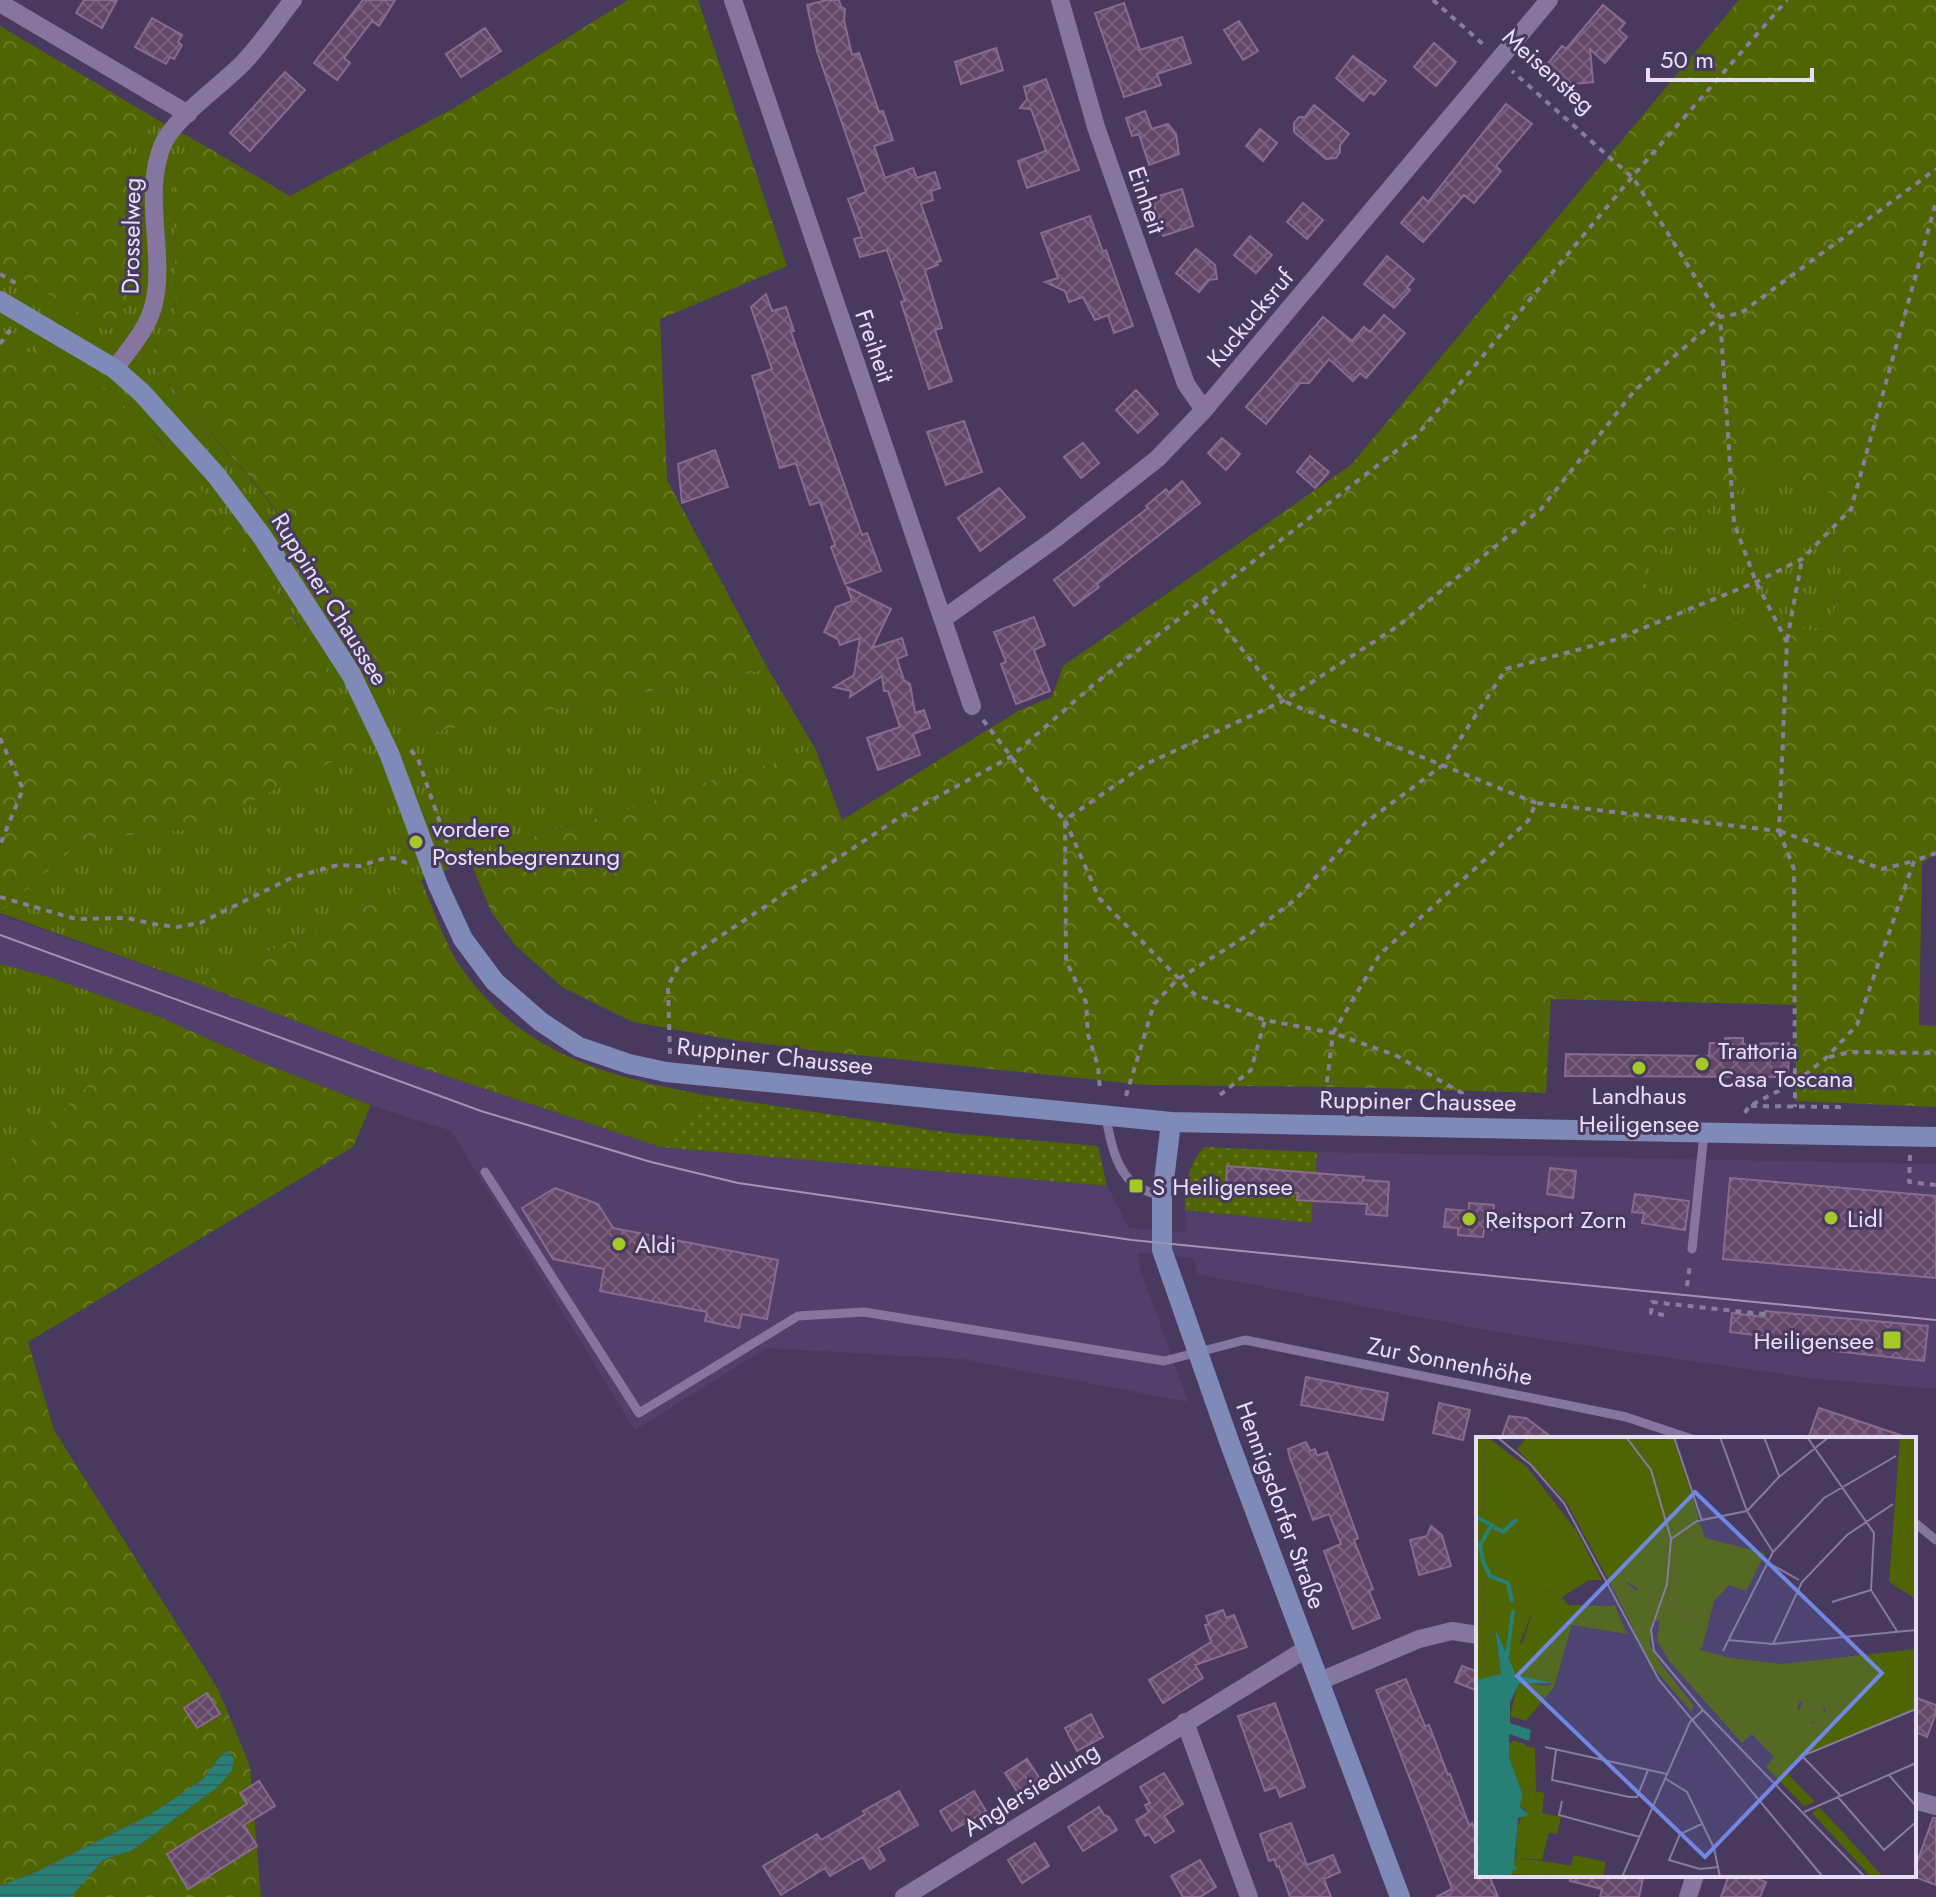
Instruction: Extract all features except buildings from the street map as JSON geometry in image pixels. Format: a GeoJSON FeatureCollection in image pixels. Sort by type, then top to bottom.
{"type":"FeatureCollection","features":[{"type":"Feature","properties":{"kind":"main road","name":"Ruppiner Chaussee"},"geometry":{"type":"LineString","coordinates":[[0,301],[115,369],[167,419],[216,475],[261,535],[351,674],[375,720],[438,885],[463,939],[512,999],[579,1047],[666,1072],[1171,1122],[1936,1137]]}},
{"type":"Feature","properties":{"kind":"main road","name":"Hennigsdorfer Straße"},"geometry":{"type":"LineString","coordinates":[[1171,1122],[1162,1197],[1162,1250],[1230,1444],[1400,1897]]}},
{"type":"Feature","properties":{"kind":"street","name":"Drosselweg"},"geometry":{"type":"LineString","coordinates":[[115,369],[146,324],[153,306],[156,284],[154,188],[165,141],[188,114],[245,61],[293,0]]}},
{"type":"Feature","properties":{"kind":"street","name":"Einheit"},"geometry":{"type":"LineString","coordinates":[[1060,0],[1096,127],[1186,384],[1204,410]]}},
{"type":"Feature","properties":{"kind":"street","name":"Kuckucksruf"},"geometry":{"type":"LineString","coordinates":[[943,619],[1055,539],[1157,459],[1204,410],[1549,0]]}},
{"type":"Feature","properties":{"kind":"street","name":"Freiheit"},"geometry":{"type":"LineString","coordinates":[[737,1],[972,706]]}},
{"type":"Feature","properties":{"kind":"street"},"geometry":{"type":"LineString","coordinates":[[0,3],[188,114]]}},
{"type":"Feature","properties":{"kind":"street"},"geometry":{"type":"LineString","coordinates":[[1320,1681],[1419,1639],[1452,1631],[1476,1635]]}},
{"type":"Feature","properties":{"kind":"street","name":"Anglersiedlung"},"geometry":{"type":"LineString","coordinates":[[904,1897],[1306,1649]]}},
{"type":"Feature","properties":{"kind":"street"},"geometry":{"type":"LineString","coordinates":[[1185,1722],[1249,1897]]}},
{"type":"Feature","properties":{"kind":"street"},"geometry":{"type":"LineString","coordinates":[[1916,1801],[1936,1806]]}},
{"type":"Feature","properties":{"kind":"street"},"geometry":{"type":"LineString","coordinates":[[1688,1897],[1694,1877]]}},
{"type":"Feature","properties":{"kind":"lane"},"geometry":{"type":"LineString","coordinates":[[1105,1114],[1112,1149],[1125,1171],[1136,1186],[1162,1197]]}},
{"type":"Feature","properties":{"kind":"lane"},"geometry":{"type":"LineString","coordinates":[[1692,1249],[1704,1134]]}},
{"type":"Feature","properties":{"kind":"lane","name":"Zur Sonnenhöhe"},"geometry":{"type":"LineString","coordinates":[[485,1172],[639,1413],[798,1316],[864,1312],[1164,1361],[1245,1340],[1626,1417],[1686,1437]]}},
{"type":"Feature","properties":{"kind":"lane"},"geometry":{"type":"LineString","coordinates":[[1916,1524],[1936,1540]]}},
{"type":"Feature","properties":{"kind":"path","name":"Meisensteg"},"geometry":{"type":"LineString","coordinates":[[1433,0],[1633,178],[1720,317]]}},
{"type":"Feature","properties":{"kind":"path"},"geometry":{"type":"LineString","coordinates":[[658,1050],[670,1053],[668,986],[680,963],[897,819],[1012,756],[1093,685],[1417,435],[1787,0]]}},
{"type":"Feature","properties":{"kind":"path"},"geometry":{"type":"LineString","coordinates":[[1065,820],[1146,764],[1283,701],[1398,626],[1541,509],[1635,390],[1720,317],[1741,313],[1936,169]]}},
{"type":"Feature","properties":{"kind":"path"},"geometry":{"type":"LineString","coordinates":[[1126,1096],[1154,1004],[1177,980],[1251,933],[1296,899],[1365,823],[1443,765],[1506,669],[1614,640],[1756,582],[1802,559],[1851,509],[1936,202]]}},
{"type":"Feature","properties":{"kind":"path"},"geometry":{"type":"LineString","coordinates":[[1720,317],[1734,523],[1756,582],[1787,642]]}},
{"type":"Feature","properties":{"kind":"path"},"geometry":{"type":"LineString","coordinates":[[1795,1107],[1794,869],[1779,831],[1787,642],[1802,559]]}},
{"type":"Feature","properties":{"kind":"path"},"geometry":{"type":"LineString","coordinates":[[1203,600],[1283,701],[1536,803],[1779,831],[1882,869],[1936,853]]}},
{"type":"Feature","properties":{"kind":"path"},"geometry":{"type":"LineString","coordinates":[[972,706],[1042,797],[1065,820],[1099,898],[1177,980],[1194,994],[1265,1020],[1333,1033],[1395,1055],[1462,1093],[1468,1128]]}},
{"type":"Feature","properties":{"kind":"path"},"geometry":{"type":"LineString","coordinates":[[0,738],[23,789],[0,845]]}},
{"type":"Feature","properties":{"kind":"path"},"geometry":{"type":"LineString","coordinates":[[1321,1125],[1333,1033],[1380,954],[1528,821],[1536,803]]}},
{"type":"Feature","properties":{"kind":"path"},"geometry":{"type":"LineString","coordinates":[[1065,820],[1066,961],[1086,1002],[1088,1035],[1098,1066],[1100,1090]]}},
{"type":"Feature","properties":{"kind":"path"},"geometry":{"type":"LineString","coordinates":[[0,897],[76,919],[128,918],[177,927],[200,923],[291,878],[338,865],[360,866],[393,858],[407,863],[428,855]]}},
{"type":"Feature","properties":{"kind":"path"},"geometry":{"type":"LineString","coordinates":[[1735,1134],[1749,1106],[1796,1082],[1826,1058],[1857,1025],[1914,861]]}},
{"type":"Feature","properties":{"kind":"path"},"geometry":{"type":"LineString","coordinates":[[1220,1095],[1251,1070],[1265,1020]]}},
{"type":"Feature","properties":{"kind":"path"},"geometry":{"type":"LineString","coordinates":[[1826,1058],[1850,1052],[1936,1053]]}},
{"type":"Feature","properties":{"kind":"path"},"geometry":{"type":"LineString","coordinates":[[1749,1106],[1839,1107],[1839,1115]]}},
{"type":"Feature","properties":{"kind":"path"},"geometry":{"type":"LineString","coordinates":[[1911,1137],[1909,1182],[1936,1185]]}},
{"type":"Feature","properties":{"kind":"path"},"geometry":{"type":"LineString","coordinates":[[1687,1286],[1692,1249]]}},
{"type":"Feature","properties":{"kind":"path"},"geometry":{"type":"LineString","coordinates":[[1664,1315],[1651,1313],[1652,1302],[1772,1315]]}},
{"type":"Feature","properties":{"kind":"shaded area"},"geometry":{"type":"Polygon","coordinates":[[[0,915],[199,984],[392,1058],[660,1147],[1107,1186],[1129,1228],[1187,1233],[1185,1210],[1310,1223],[1317,1152],[1936,1164],[1936,1389],[1809,1378],[1507,1334],[1197,1274],[1193,1258],[1138,1253],[1141,1271],[1188,1402],[962,1359],[767,1348],[635,1430],[451,1131],[371,1105],[253,1059],[160,1017],[50,977],[0,964],[0,915]]]}},
{"type":"Feature","properties":{"kind":"shaded area"},"geometry":{"type":"Polygon","coordinates":[[[229,1751],[234,1759],[232,1770],[219,1786],[133,1850],[103,1860],[71,1897],[0,1897],[0,1886],[34,1873],[150,1815],[203,1779],[222,1754],[229,1751]]]}},
{"type":"Feature","properties":{"kind":"green space"},"geometry":{"type":"Polygon","coordinates":[[[628,0],[698,0],[787,266],[660,319],[667,480],[768,669],[422,734],[349,616],[264,494],[147,359],[176,319],[173,168],[193,139],[290,196],[454,108],[628,0]]]}},
{"type":"Feature","properties":{"kind":"green space"},"geometry":{"type":"Polygon","coordinates":[[[1739,0],[1936,0],[1936,853],[1922,863],[1919,1025],[1936,1026],[1936,1107],[1795,1101],[1796,1005],[1551,999],[1546,1093],[1145,1085],[734,1040],[633,1022],[562,987],[515,945],[491,911],[470,861],[540,834],[636,807],[815,748],[842,820],[1018,711],[1052,697],[1063,666],[1351,465],[1739,0]],[[1777,467],[1679,526],[1643,574],[1658,628],[1737,623],[1828,632],[1844,577],[1829,493],[1777,467]]]}},
{"type":"Feature","properties":{"kind":"green space"},"geometry":{"type":"Polygon","coordinates":[[[0,26],[158,120],[129,148],[132,296],[108,330],[0,265],[0,26]]]}},
{"type":"Feature","properties":{"kind":"green space"},"geometry":{"type":"Polygon","coordinates":[[[158,120],[193,139],[173,168],[176,319],[147,359],[263,494],[349,616],[422,734],[768,669],[815,748],[636,807],[539,834],[421,880],[199,984],[0,913],[83,840],[197,828],[300,627],[225,522],[157,437],[0,357],[0,265],[108,330],[132,296],[129,148],[158,120]]]}},
{"type":"Feature","properties":{"kind":"green space"},"geometry":{"type":"Polygon","coordinates":[[[39,346],[96,381],[138,419],[213,504],[280,598],[370,743],[197,828],[83,840],[0,913],[0,357],[11,363],[39,346]]]}},
{"type":"Feature","properties":{"kind":"green space"},"geometry":{"type":"Polygon","coordinates":[[[1777,467],[1829,493],[1844,577],[1828,632],[1737,623],[1658,628],[1642,574],[1679,526],[1777,467]]]}},
{"type":"Feature","properties":{"kind":"green space"},"geometry":{"type":"Polygon","coordinates":[[[421,880],[462,969],[486,998],[512,1022],[540,1041],[601,1070],[705,1095],[660,1147],[392,1058],[199,984],[421,880]]]}},
{"type":"Feature","properties":{"kind":"green space"},"geometry":{"type":"Polygon","coordinates":[[[0,964],[50,977],[160,1017],[0,1173],[0,964]]]}},
{"type":"Feature","properties":{"kind":"green space"},"geometry":{"type":"Polygon","coordinates":[[[160,1017],[253,1059],[371,1105],[353,1147],[28,1342],[54,1430],[218,1689],[250,1766],[261,1897],[71,1897],[103,1860],[133,1850],[219,1786],[222,1754],[203,1779],[150,1815],[34,1873],[0,1886],[0,1170],[160,1017]]]}},
{"type":"Feature","properties":{"kind":"green space"},"geometry":{"type":"Polygon","coordinates":[[[705,1095],[950,1133],[1098,1146],[1107,1186],[660,1147],[705,1095]]]}},
{"type":"Feature","properties":{"kind":"green space"},"geometry":{"type":"Polygon","coordinates":[[[1204,1147],[1317,1152],[1311,1223],[1185,1210],[1188,1176],[1204,1147]]]}},
{"type":"Feature","properties":{"kind":"tram line"},"geometry":{"type":"LineString","coordinates":[[0,935],[481,1111],[651,1162],[738,1183],[1132,1240],[1936,1320]]}},
{"type":"Feature","properties":{"kind":"place","name":"vordere Postenbegrenzung"},"geometry":{"type":"Point","coordinates":[416,842]}},
{"type":"Feature","properties":{"kind":"place","name":"Trattoria Casa Toscana"},"geometry":{"type":"Point","coordinates":[1702,1064]}},
{"type":"Feature","properties":{"kind":"place","name":"Landhaus Heiligensee"},"geometry":{"type":"Point","coordinates":[1639,1068]}},
{"type":"Feature","properties":{"kind":"place","name":"S Heiligensee"},"geometry":{"type":"Point","coordinates":[1136,1186]}},
{"type":"Feature","properties":{"kind":"place","name":"Lidl"},"geometry":{"type":"Point","coordinates":[1831,1218]}},
{"type":"Feature","properties":{"kind":"place","name":"Reitsport Zorn"},"geometry":{"type":"Point","coordinates":[1469,1219]}},
{"type":"Feature","properties":{"kind":"place","name":"Aldi"},"geometry":{"type":"Point","coordinates":[619,1244]}},
{"type":"Feature","properties":{"kind":"place","name":"Heiligensee"},"geometry":{"type":"Point","coordinates":[1892,1340]}}]}
